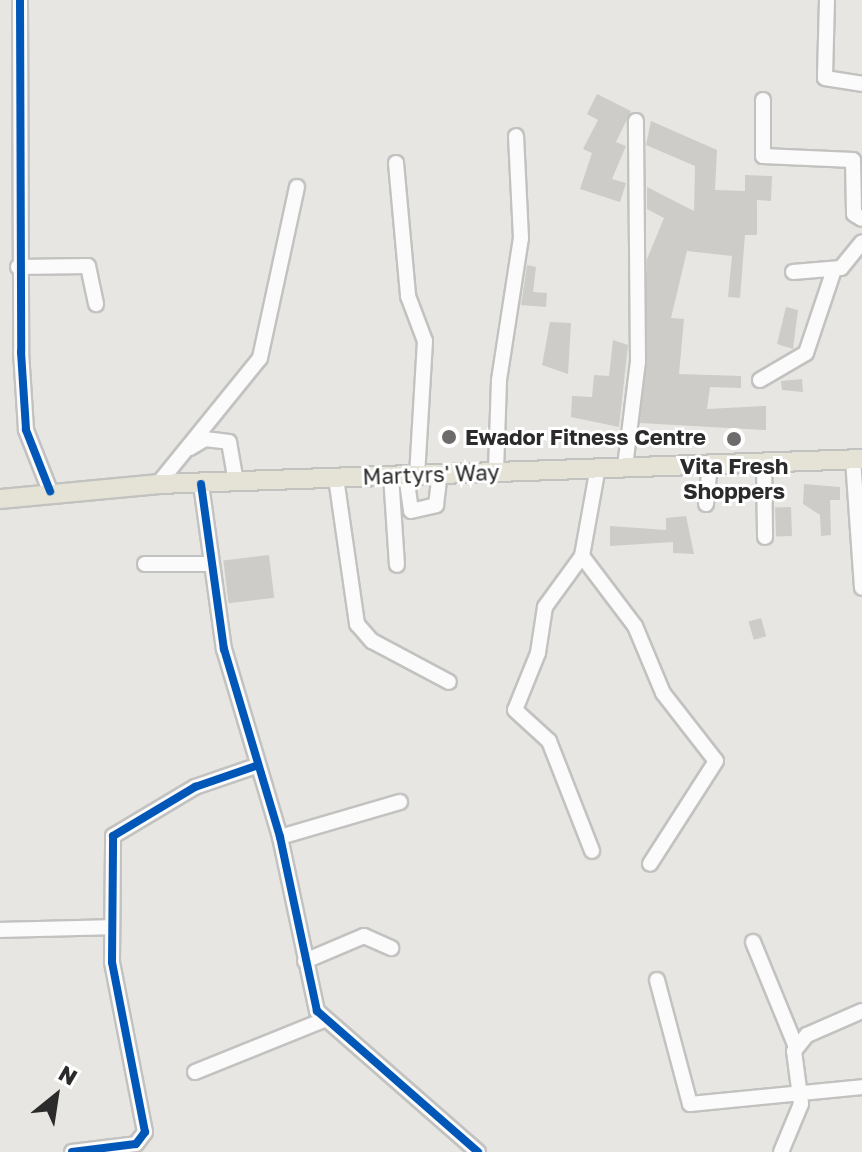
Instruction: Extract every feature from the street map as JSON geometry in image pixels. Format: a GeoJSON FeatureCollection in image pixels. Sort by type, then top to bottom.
{"type":"FeatureCollection","features":[{"type":"Feature","properties":{"kind":"main road","name":"Martyrs' Way"},"geometry":{"type":"LineString","coordinates":[[1,494],[158,484],[858,459]]}},
{"type":"Feature","properties":{"kind":"street"},"geometry":{"type":"LineString","coordinates":[[20,0],[18,267],[26,430],[50,491]]}},
{"type":"Feature","properties":{"kind":"street"},"geometry":{"type":"LineString","coordinates":[[827,0],[825,78],[862,84]]}},
{"type":"Feature","properties":{"kind":"street"},"geometry":{"type":"LineString","coordinates":[[763,100],[763,156],[853,160],[854,214],[862,219]]}},
{"type":"Feature","properties":{"kind":"street"},"geometry":{"type":"LineString","coordinates":[[625,467],[638,361],[636,121]]}},
{"type":"Feature","properties":{"kind":"street"},"geometry":{"type":"LineString","coordinates":[[496,471],[499,380],[521,238],[516,136]]}},
{"type":"Feature","properties":{"kind":"street"},"geometry":{"type":"LineString","coordinates":[[396,163],[408,296],[425,341],[405,475],[397,565]]}},
{"type":"Feature","properties":{"kind":"street"},"geometry":{"type":"LineString","coordinates":[[158,484],[260,358],[297,187]]}},
{"type":"Feature","properties":{"kind":"street"},"geometry":{"type":"LineString","coordinates":[[760,380],[806,353],[834,270],[862,242]]}},
{"type":"Feature","properties":{"kind":"street"},"geometry":{"type":"LineString","coordinates":[[18,267],[88,266],[96,304]]}},
{"type":"Feature","properties":{"kind":"street"},"geometry":{"type":"LineString","coordinates":[[793,272],[834,270]]}},
{"type":"Feature","properties":{"kind":"street"},"geometry":{"type":"LineString","coordinates":[[183,453],[205,439],[229,442],[236,482]]}},
{"type":"Feature","properties":{"kind":"street"},"geometry":{"type":"LineString","coordinates":[[858,459],[862,588]]}},
{"type":"Feature","properties":{"kind":"street"},"geometry":{"type":"LineString","coordinates":[[764,462],[765,537]]}},
{"type":"Feature","properties":{"kind":"street"},"geometry":{"type":"LineString","coordinates":[[706,504],[710,464]]}},
{"type":"Feature","properties":{"kind":"street"},"geometry":{"type":"LineString","coordinates":[[592,851],[549,741],[515,710],[538,653],[545,607],[582,556],[598,467]]}},
{"type":"Feature","properties":{"kind":"street"},"geometry":{"type":"LineString","coordinates":[[405,475],[411,511],[436,505],[440,474]]}},
{"type":"Feature","properties":{"kind":"street"},"geometry":{"type":"LineString","coordinates":[[336,478],[357,624],[372,641],[449,682]]}},
{"type":"Feature","properties":{"kind":"street"},"geometry":{"type":"LineString","coordinates":[[201,484],[210,564],[256,766],[280,837],[305,961],[324,1020],[478,1152]]}},
{"type":"Feature","properties":{"kind":"street"},"geometry":{"type":"LineString","coordinates":[[582,556],[635,626],[663,693],[716,761],[650,864]]}},
{"type":"Feature","properties":{"kind":"street"},"geometry":{"type":"LineString","coordinates":[[145,564],[210,564]]}},
{"type":"Feature","properties":{"kind":"street"},"geometry":{"type":"LineString","coordinates":[[72,1152],[136,1144],[144,1136],[111,927],[116,831],[195,787],[256,766]]}},
{"type":"Feature","properties":{"kind":"street"},"geometry":{"type":"LineString","coordinates":[[280,837],[400,802]]}},
{"type":"Feature","properties":{"kind":"street"},"geometry":{"type":"LineString","coordinates":[[0,930],[111,927]]}},
{"type":"Feature","properties":{"kind":"street"},"geometry":{"type":"LineString","coordinates":[[305,961],[364,936],[391,948]]}},
{"type":"Feature","properties":{"kind":"street"},"geometry":{"type":"LineString","coordinates":[[753,942],[796,1047],[793,1067],[802,1094],[781,1152]]}},
{"type":"Feature","properties":{"kind":"street"},"geometry":{"type":"LineString","coordinates":[[657,980],[688,1103],[862,1087]]}},
{"type":"Feature","properties":{"kind":"street"},"geometry":{"type":"LineString","coordinates":[[796,1047],[862,1011]]}},
{"type":"Feature","properties":{"kind":"street"},"geometry":{"type":"LineString","coordinates":[[195,1072],[324,1020]]}},
{"type":"Feature","properties":{"kind":"building"},"geometry":{"type":"Polygon","coordinates":[[[597,94],[631,111],[616,142],[626,146],[612,179],[626,183],[620,202],[580,189],[592,153],[583,149],[598,120],[587,114],[597,94]]]}},
{"type":"Feature","properties":{"kind":"building"},"geometry":{"type":"Polygon","coordinates":[[[651,121],[717,150],[715,190],[745,191],[745,175],[772,176],[771,201],[757,200],[757,235],[745,235],[740,298],[728,297],[732,256],[687,251],[671,318],[684,319],[679,374],[741,376],[741,388],[710,387],[707,409],[766,406],[766,430],[640,423],[647,259],[664,218],[647,209],[647,187],[694,211],[695,166],[646,145],[651,121]]]}},
{"type":"Feature","properties":{"kind":"building"},"geometry":{"type":"Polygon","coordinates":[[[527,265],[536,267],[533,292],[547,293],[546,307],[521,305],[527,265]]]}},
{"type":"Feature","properties":{"kind":"building"},"geometry":{"type":"Polygon","coordinates":[[[786,307],[798,310],[793,349],[777,344],[786,307]]]}},
{"type":"Feature","properties":{"kind":"building"},"geometry":{"type":"Polygon","coordinates":[[[550,322],[571,323],[568,374],[542,365],[550,322]]]}},
{"type":"Feature","properties":{"kind":"building"},"geometry":{"type":"Polygon","coordinates":[[[613,340],[628,345],[619,427],[571,417],[572,396],[592,397],[594,375],[609,376],[613,340]]]}},
{"type":"Feature","properties":{"kind":"building"},"geometry":{"type":"Polygon","coordinates":[[[802,379],[803,392],[782,390],[781,381],[802,379]]]}},
{"type":"Feature","properties":{"kind":"building"},"geometry":{"type":"Polygon","coordinates":[[[804,484],[840,487],[840,500],[830,500],[831,535],[821,536],[820,515],[803,504],[804,484]]]}},
{"type":"Feature","properties":{"kind":"building"},"geometry":{"type":"Polygon","coordinates":[[[791,507],[792,536],[776,537],[775,508],[791,507]]]}},
{"type":"Feature","properties":{"kind":"building"},"geometry":{"type":"Polygon","coordinates":[[[686,516],[694,554],[673,553],[673,542],[610,546],[610,526],[666,530],[666,518],[686,516]]]}},
{"type":"Feature","properties":{"kind":"building"},"geometry":{"type":"Polygon","coordinates":[[[269,555],[274,598],[229,603],[223,561],[269,555]]]}},
{"type":"Feature","properties":{"kind":"building"},"geometry":{"type":"Polygon","coordinates":[[[761,618],[766,636],[754,640],[749,622],[761,618]]]}},
{"type":"Feature","properties":{"kind":"cycle path"},"geometry":{"type":"LineString","coordinates":[[20,0],[21,352],[26,430],[50,491]]}},
{"type":"Feature","properties":{"kind":"cycle path"},"geometry":{"type":"LineString","coordinates":[[201,484],[224,649],[280,837],[317,1011],[478,1152]]}},
{"type":"Feature","properties":{"kind":"cycle path"},"geometry":{"type":"LineString","coordinates":[[72,1152],[136,1144],[145,1132],[112,962],[113,836],[195,787],[256,766]]}},
{"type":"Feature","properties":{"kind":"place","name":"Ewador Fitness Centre"},"geometry":{"type":"Point","coordinates":[449,437]}},
{"type":"Feature","properties":{"kind":"place","name":"Vita Fresh Shoppers"},"geometry":{"type":"Point","coordinates":[734,439]}}]}
